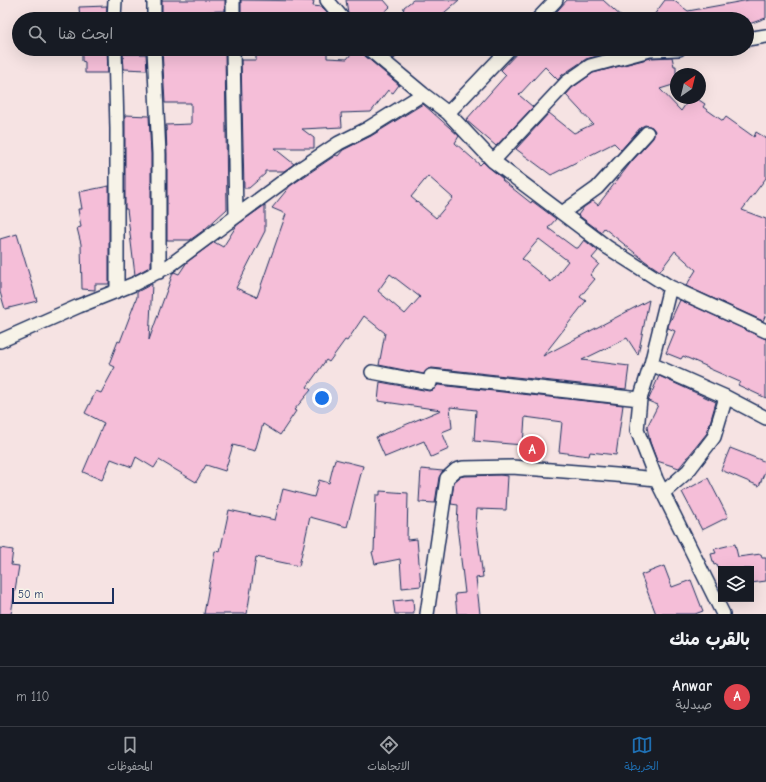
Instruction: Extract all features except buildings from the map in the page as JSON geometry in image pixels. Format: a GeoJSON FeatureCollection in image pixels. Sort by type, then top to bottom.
{"type":"FeatureCollection","features":[{"type":"Feature","properties":{"kind":"street"},"geometry":{"type":"LineString","coordinates":[[114,12],[115,0]]}},
{"type":"Feature","properties":{"kind":"street"},"geometry":{"type":"LineString","coordinates":[[154,0],[154,12]]}},
{"type":"Feature","properties":{"kind":"street"},"geometry":{"type":"LineString","coordinates":[[233,0],[233,12]]}},
{"type":"Feature","properties":{"kind":"street"},"geometry":{"type":"LineString","coordinates":[[327,0],[337,12]]}},
{"type":"Feature","properties":{"kind":"street"},"geometry":{"type":"LineString","coordinates":[[545,12],[556,0]]}},
{"type":"Feature","properties":{"kind":"street"},"geometry":{"type":"LineString","coordinates":[[754,38],[766,36]]}},
{"type":"Feature","properties":{"kind":"street"},"geometry":{"type":"LineString","coordinates":[[115,56],[117,129],[117,290]]}},
{"type":"Feature","properties":{"kind":"street"},"geometry":{"type":"LineString","coordinates":[[154,56],[159,154],[159,272]]}},
{"type":"Feature","properties":{"kind":"street"},"geometry":{"type":"LineString","coordinates":[[233,56],[236,216]]}},
{"type":"Feature","properties":{"kind":"street"},"geometry":{"type":"LineString","coordinates":[[377,56],[448,113],[493,161],[607,247],[670,287],[766,331]]}},
{"type":"Feature","properties":{"kind":"street"},"geometry":{"type":"LineString","coordinates":[[448,113],[502,56]]}},
{"type":"Feature","properties":{"kind":"street"},"geometry":{"type":"LineString","coordinates":[[493,161],[567,82],[590,66],[628,56]]}},
{"type":"Feature","properties":{"kind":"street"},"geometry":{"type":"LineString","coordinates":[[0,341],[45,320],[134,284],[159,272],[300,168],[339,143],[423,94]]}},
{"type":"Feature","properties":{"kind":"street"},"geometry":{"type":"LineString","coordinates":[[562,213],[597,188],[647,133]]}},
{"type":"Feature","properties":{"kind":"street"},"geometry":{"type":"LineString","coordinates":[[670,287],[651,364],[640,399],[637,430],[656,479],[723,614]]}},
{"type":"Feature","properties":{"kind":"street"},"geometry":{"type":"LineString","coordinates":[[651,364],[726,396],[766,418]]}},
{"type":"Feature","properties":{"kind":"street"},"geometry":{"type":"LineString","coordinates":[[372,372],[430,383],[431,376],[640,399]]}},
{"type":"Feature","properties":{"kind":"street"},"geometry":{"type":"LineString","coordinates":[[663,493],[688,472],[714,437],[726,396]]}},
{"type":"Feature","properties":{"kind":"street"},"geometry":{"type":"LineString","coordinates":[[428,614],[447,478],[456,470],[463,468],[512,467],[656,479]]}},
{"type":"Feature","properties":{"kind":"place","name":"Anwar"},"geometry":{"type":"Point","coordinates":[532,449]}}]}
